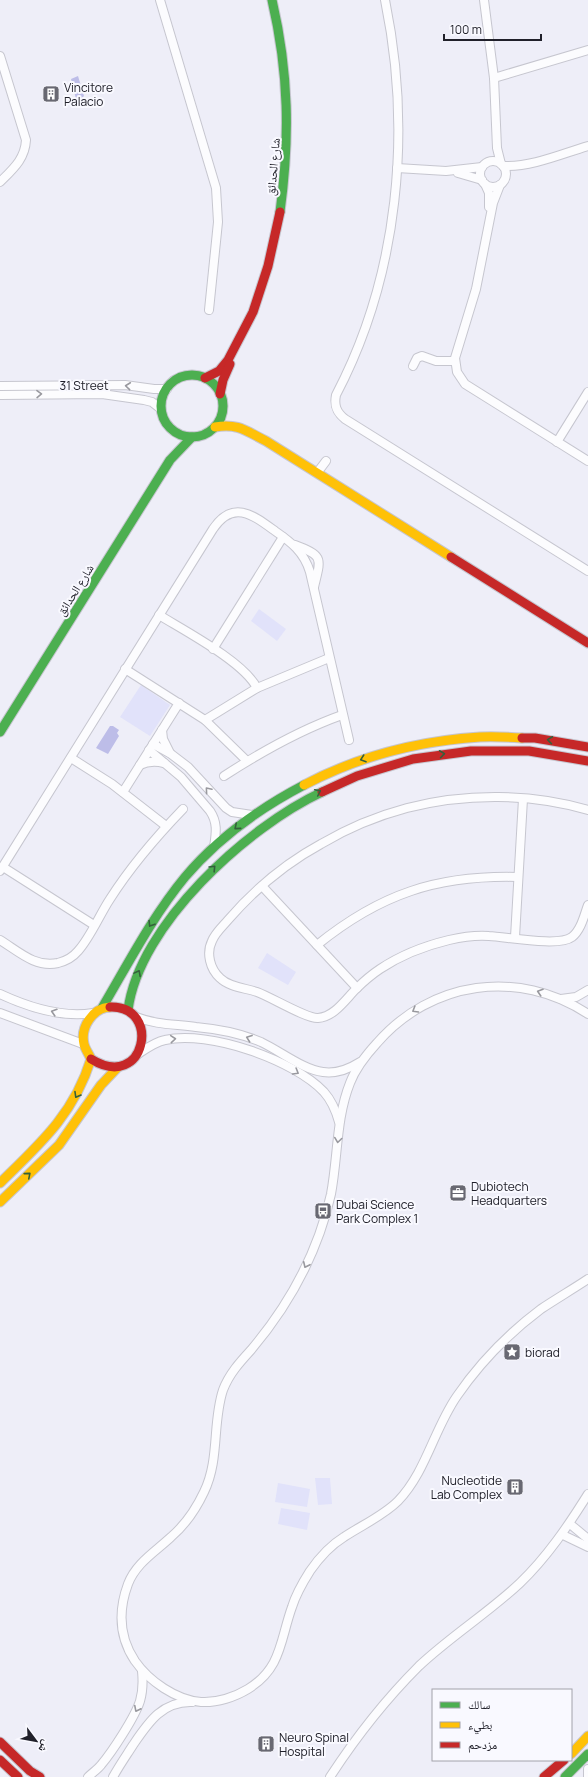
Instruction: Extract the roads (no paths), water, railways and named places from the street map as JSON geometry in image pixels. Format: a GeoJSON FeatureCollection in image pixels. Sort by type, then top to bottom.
{"type":"FeatureCollection","features":[{"type":"Feature","properties":{"kind":"street"},"geometry":{"type":"LineString","coordinates":[[160,0],[216,188],[218,222],[209,310]]}},
{"type":"Feature","properties":{"kind":"street","name":"شارع الحدائق"},"geometry":{"type":"LineString","coordinates":[[244,331],[257,301],[270,260],[281,210],[286,171],[288,93],[283,54],[272,0]]}},
{"type":"Feature","properties":{"kind":"street"},"geometry":{"type":"LineString","coordinates":[[384,0],[393,50],[397,86],[397,168],[391,220],[381,271],[363,331],[336,395],[336,408],[345,419],[588,571]]}},
{"type":"Feature","properties":{"kind":"street"},"geometry":{"type":"LineString","coordinates":[[484,0],[494,78],[497,152],[506,171],[494,198],[477,284],[455,361],[457,372],[465,384],[588,461]]}},
{"type":"Feature","properties":{"kind":"street"},"geometry":{"type":"LineString","coordinates":[[494,78],[588,50]]}},
{"type":"Feature","properties":{"kind":"street"},"geometry":{"type":"LineString","coordinates":[[0,56],[26,140],[22,158],[0,182]]}},
{"type":"Feature","properties":{"kind":"street"},"geometry":{"type":"LineString","coordinates":[[489,226],[489,198],[480,174],[492,152],[495,127]]}},
{"type":"Feature","properties":{"kind":"street"},"geometry":{"type":"LineString","coordinates":[[397,168],[446,171],[484,165],[492,161],[502,165],[519,166],[588,146]]}},
{"type":"Feature","properties":{"kind":"street"},"geometry":{"type":"LineString","coordinates":[[446,171],[484,182],[494,187],[514,172],[540,161]]}},
{"type":"Feature","properties":{"kind":"street"},"geometry":{"type":"LineString","coordinates":[[170,460],[174,447],[173,438],[161,410],[163,397],[167,389],[176,380],[187,376],[205,378],[215,375],[223,368],[244,331]]}},
{"type":"Feature","properties":{"kind":"street"},"geometry":{"type":"LineString","coordinates":[[220,394],[224,376],[243,340],[244,331]]}},
{"type":"Feature","properties":{"kind":"street"},"geometry":{"type":"LineString","coordinates":[[413,366],[417,358],[422,356],[436,361],[455,361]]}},
{"type":"Feature","properties":{"kind":"street"},"geometry":{"type":"LineString","coordinates":[[205,378],[214,385],[220,394],[223,404],[232,417],[264,437],[266,441]]}},
{"type":"Feature","properties":{"kind":"street","name":"31 Street"},"geometry":{"type":"LineString","coordinates":[[0,386],[125,385],[154,389],[167,389]]}},
{"type":"Feature","properties":{"kind":"street"},"geometry":{"type":"LineString","coordinates":[[557,442],[588,392]]}},
{"type":"Feature","properties":{"kind":"street","name":"31 Street"},"geometry":{"type":"LineString","coordinates":[[0,396],[102,394],[152,402],[161,410]]}},
{"type":"Feature","properties":{"kind":"street"},"geometry":{"type":"LineString","coordinates":[[170,429],[180,435],[192,437],[205,434],[215,427],[221,417],[223,404]]}},
{"type":"Feature","properties":{"kind":"street"},"geometry":{"type":"LineString","coordinates":[[215,427],[228,425],[236,426],[266,441],[588,644]]}},
{"type":"Feature","properties":{"kind":"street"},"geometry":{"type":"LineString","coordinates":[[170,460],[192,437]]}},
{"type":"Feature","properties":{"kind":"street","name":"شارع الحدائق"},"geometry":{"type":"LineString","coordinates":[[0,732],[170,460]]}},
{"type":"Feature","properties":{"kind":"street"},"geometry":{"type":"LineString","coordinates":[[316,473],[326,461]]}},
{"type":"Feature","properties":{"kind":"street"},"geometry":{"type":"LineString","coordinates":[[94,925],[1,869],[212,529],[222,518],[235,512],[249,514],[293,544],[313,552],[319,560],[314,590]]}},
{"type":"Feature","properties":{"kind":"street"},"geometry":{"type":"LineString","coordinates":[[213,649],[283,537]]}},
{"type":"Feature","properties":{"kind":"street"},"geometry":{"type":"LineString","coordinates":[[293,544],[305,559],[314,590],[328,658],[349,740]]}},
{"type":"Feature","properties":{"kind":"street"},"geometry":{"type":"LineString","coordinates":[[159,615],[213,649],[246,673],[257,688]]}},
{"type":"Feature","properties":{"kind":"street"},"geometry":{"type":"LineString","coordinates":[[205,720],[257,688],[328,658]]}},
{"type":"Feature","properties":{"kind":"street"},"geometry":{"type":"LineString","coordinates":[[125,669],[205,720],[247,761]]}},
{"type":"Feature","properties":{"kind":"street"},"geometry":{"type":"LineString","coordinates":[[123,792],[179,703]]}},
{"type":"Feature","properties":{"kind":"street"},"geometry":{"type":"LineString","coordinates":[[224,776],[247,761],[301,732],[342,715]]}},
{"type":"Feature","properties":{"kind":"street"},"geometry":{"type":"LineString","coordinates":[[162,730],[166,747],[171,754]]}},
{"type":"Feature","properties":{"kind":"street"},"geometry":{"type":"LineString","coordinates":[[102,1008],[158,913],[175,890],[214,847],[252,815],[309,781],[339,767],[370,756],[427,742],[456,738],[517,737],[548,740],[588,747]]}},
{"type":"Feature","properties":{"kind":"street"},"geometry":{"type":"LineString","coordinates":[[151,747],[171,754],[182,762],[196,774],[226,808],[232,812],[252,815]]}},
{"type":"Feature","properties":{"kind":"street"},"geometry":{"type":"LineString","coordinates":[[151,747],[195,792],[213,816],[217,830],[214,847]]}},
{"type":"Feature","properties":{"kind":"street"},"geometry":{"type":"LineString","coordinates":[[128,1010],[131,989],[140,969],[167,924],[200,882],[225,857],[258,829],[287,809],[344,780],[374,769],[413,759],[460,751],[483,750],[532,752],[588,761]]}},
{"type":"Feature","properties":{"kind":"street"},"geometry":{"type":"LineString","coordinates":[[70,758],[123,792],[166,826]]}},
{"type":"Feature","properties":{"kind":"street"},"geometry":{"type":"LineString","coordinates":[[140,765],[157,761],[166,764]]}},
{"type":"Feature","properties":{"kind":"street"},"geometry":{"type":"LineString","coordinates":[[175,772],[182,762]]}},
{"type":"Feature","properties":{"kind":"street"},"geometry":{"type":"LineString","coordinates":[[587,908],[577,931],[565,941],[550,942],[514,937],[486,936],[457,938],[429,945],[397,959],[379,970],[356,988],[335,1011],[327,1016],[317,1018],[308,1017],[274,999],[232,986],[220,979],[212,968],[209,954],[212,941],[241,906],[280,871],[320,844],[385,815],[414,807],[453,800],[492,797],[561,803],[588,810]]}},
{"type":"Feature","properties":{"kind":"street"},"geometry":{"type":"LineString","coordinates":[[514,937],[523,799]]}},
{"type":"Feature","properties":{"kind":"street"},"geometry":{"type":"LineString","coordinates":[[0,940],[35,962],[43,964],[59,963],[74,956],[128,872],[166,826],[183,809]]}},
{"type":"Feature","properties":{"kind":"street"},"geometry":{"type":"LineString","coordinates":[[317,945],[338,928],[361,913],[385,900],[410,890],[463,878],[491,876],[518,877]]}},
{"type":"Feature","properties":{"kind":"street"},"geometry":{"type":"LineString","coordinates":[[262,886],[356,988]]}},
{"type":"Feature","properties":{"kind":"street"},"geometry":{"type":"LineString","coordinates":[[199,1702],[178,1695],[159,1685],[142,1671],[128,1650],[121,1626],[122,1601],[130,1577],[146,1557],[173,1535],[192,1514],[206,1489],[214,1461],[219,1409],[223,1390],[231,1373],[265,1333],[283,1308],[299,1280],[312,1252],[323,1223],[331,1193],[340,1125],[346,1096],[350,1081],[361,1061],[387,1031],[406,1015],[428,1002],[452,992],[479,987],[506,986],[534,990],[561,999],[588,1014]]}},
{"type":"Feature","properties":{"kind":"street"},"geometry":{"type":"LineString","coordinates":[[561,999],[576,997],[588,990]]}},
{"type":"Feature","properties":{"kind":"street"},"geometry":{"type":"LineString","coordinates":[[0,994],[63,1015],[78,1016],[93,1013],[102,1008],[111,1006],[128,1010],[136,1017],[142,1029],[143,1042],[138,1055]]}},
{"type":"Feature","properties":{"kind":"street"},"geometry":{"type":"LineString","coordinates":[[0,1013],[83,1044]]}},
{"type":"Feature","properties":{"kind":"street"},"geometry":{"type":"LineString","coordinates":[[93,1013],[84,1027],[83,1044],[90,1058],[98,1064],[108,1067],[118,1067]]}},
{"type":"Feature","properties":{"kind":"street"},"geometry":{"type":"LineString","coordinates":[[136,1017],[163,1025],[210,1028],[243,1036],[274,1048],[302,1066],[314,1070],[332,1072],[342,1071],[361,1061]]}},
{"type":"Feature","properties":{"kind":"street"},"geometry":{"type":"LineString","coordinates":[[0,1202],[59,1145],[75,1124],[96,1089],[106,1077],[118,1067],[129,1063],[156,1043],[176,1038],[213,1041],[248,1050],[282,1063],[317,1086],[331,1101],[336,1110],[340,1125]]}},
{"type":"Feature","properties":{"kind":"street"},"geometry":{"type":"LineString","coordinates":[[0,1183],[38,1146],[66,1113],[84,1084],[90,1058]]}},
{"type":"Feature","properties":{"kind":"street"},"geometry":{"type":"LineString","coordinates":[[113,1777],[146,1726],[156,1714],[169,1706],[184,1702],[217,1700],[235,1696],[251,1687],[264,1676],[278,1655],[293,1603],[313,1567],[327,1550],[341,1539],[374,1519],[396,1503],[414,1482],[439,1426],[456,1397],[484,1361],[509,1336],[540,1310],[588,1279]]}},
{"type":"Feature","properties":{"kind":"street"},"geometry":{"type":"LineString","coordinates":[[330,1777],[371,1720],[394,1692],[447,1642],[520,1583],[563,1534],[588,1494]]}},
{"type":"Feature","properties":{"kind":"street"},"geometry":{"type":"LineString","coordinates":[[570,1524],[588,1539]]}},
{"type":"Feature","properties":{"kind":"street"},"geometry":{"type":"LineString","coordinates":[[563,1534],[588,1547]]}},
{"type":"Feature","properties":{"kind":"street"},"geometry":{"type":"LineString","coordinates":[[88,1777],[100,1766],[110,1753],[137,1709],[143,1686],[142,1671]]}},
{"type":"Feature","properties":{"kind":"street"},"geometry":{"type":"LineString","coordinates":[[572,1753],[588,1736]]}},
{"type":"Feature","properties":{"kind":"street"},"geometry":{"type":"LineString","coordinates":[[0,1742],[30,1771],[40,1777]]}},
{"type":"Feature","properties":{"kind":"street"},"geometry":{"type":"LineString","coordinates":[[555,1768],[564,1777],[588,1754]]}},
{"type":"Feature","properties":{"kind":"street"},"geometry":{"type":"LineString","coordinates":[[0,1760],[18,1777]]}},
{"type":"Feature","properties":{"kind":"street"},"geometry":{"type":"LineString","coordinates":[[544,1777],[563,1761]]}},
{"type":"Feature","properties":{"kind":"street"},"geometry":{"type":"LineString","coordinates":[[588,1769],[588,1777]]}},
{"type":"Feature","properties":{"kind":"water"},"geometry":{"type":"Polygon","coordinates":[[[78,76],[84,96],[81,99],[76,99],[71,79],[78,76]]]}},
{"type":"Feature","properties":{"kind":"water"},"geometry":{"type":"Polygon","coordinates":[[[110,726],[113,726],[119,730],[117,733],[119,736],[108,754],[96,748],[110,726]]]}},
{"type":"Feature","properties":{"kind":"place","name":"Vincitore Palacio"},"geometry":{"type":"Point","coordinates":[51,94]}},
{"type":"Feature","properties":{"kind":"place","name":"Dubiotech Headquarters"},"geometry":{"type":"Point","coordinates":[458,1193]}},
{"type":"Feature","properties":{"kind":"place","name":"Dubai Science Park Complex 1"},"geometry":{"type":"Point","coordinates":[323,1211]}},
{"type":"Feature","properties":{"kind":"place","name":"biorad"},"geometry":{"type":"Point","coordinates":[512,1352]}},
{"type":"Feature","properties":{"kind":"place","name":"Nucleotide Lab Complex"},"geometry":{"type":"Point","coordinates":[515,1487]}},
{"type":"Feature","properties":{"kind":"place","name":"Neuro Spinal Hospital"},"geometry":{"type":"Point","coordinates":[266,1744]}}]}
